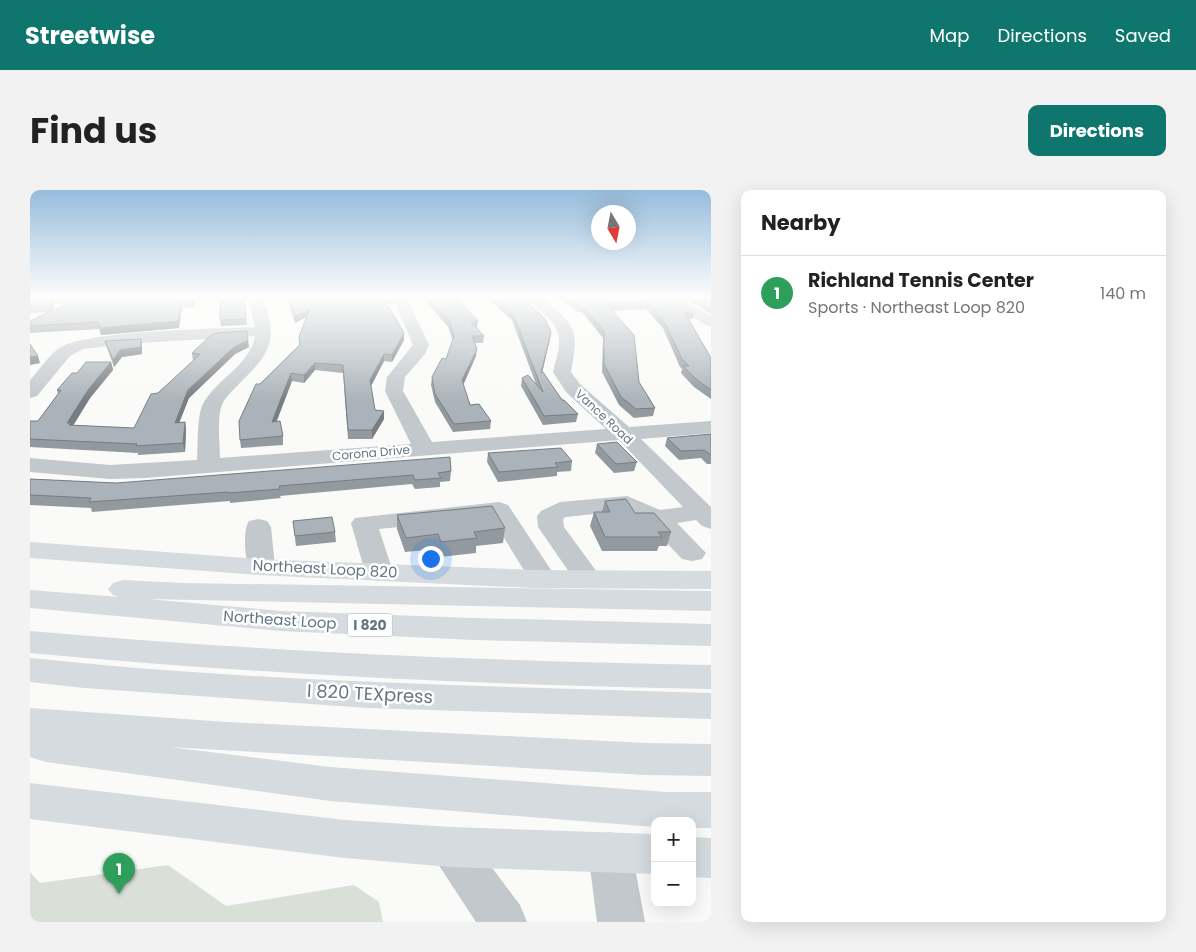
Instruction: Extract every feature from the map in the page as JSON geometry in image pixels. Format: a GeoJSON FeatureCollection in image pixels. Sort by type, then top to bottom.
{"type":"FeatureCollection","features":[{"type":"Feature","properties":{"kind":"main road","name":"Northeast Loop 820"},"geometry":{"type":"LineString","coordinates":[[30,550],[261,567],[543,579],[711,580]]}},
{"type":"Feature","properties":{"kind":"main road"},"geometry":{"type":"LineString","coordinates":[[30,582],[73,587],[181,592],[711,601]]}},
{"type":"Feature","properties":{"kind":"main road","name":"Northeast Loop"},"geometry":{"type":"LineString","coordinates":[[30,599],[281,621],[474,629],[711,635]]}},
{"type":"Feature","properties":{"kind":"main road","name":"I 820 TEXpress"},"geometry":{"type":"LineString","coordinates":[[30,642],[371,667],[711,677]]}},
{"type":"Feature","properties":{"kind":"main road","name":"I 820 TEXpress"},"geometry":{"type":"LineString","coordinates":[[30,670],[94,677],[368,695],[711,706]]}},
{"type":"Feature","properties":{"kind":"main road"},"geometry":{"type":"LineString","coordinates":[[30,722],[226,738],[646,759],[711,760]]}},
{"type":"Feature","properties":{"kind":"main road"},"geometry":{"type":"LineString","coordinates":[[30,741],[46,747],[330,784],[666,810],[711,810]]}},
{"type":"Feature","properties":{"kind":"main road"},"geometry":{"type":"LineString","coordinates":[[30,801],[345,839],[451,847],[651,854]]}},
{"type":"Feature","properties":{"kind":"main road"},"geometry":{"type":"LineString","coordinates":[[696,856],[711,858]]}},
{"type":"Feature","properties":{"kind":"street"},"geometry":{"type":"LineString","coordinates":[[30,392],[64,352],[79,345],[125,339],[243,332]]}},
{"type":"Feature","properties":{"kind":"street"},"geometry":{"type":"LineString","coordinates":[[208,466],[211,408],[220,392],[260,352],[263,332]]}},
{"type":"Feature","properties":{"kind":"street"},"geometry":{"type":"LineString","coordinates":[[415,332],[421,345],[419,350],[396,377],[394,391],[425,449]]}},
{"type":"Feature","properties":{"kind":"street","name":"Vance Road"},"geometry":{"type":"LineString","coordinates":[[566,332],[569,339],[562,372],[573,388],[623,433],[682,492],[708,508]]}},
{"type":"Feature","properties":{"kind":"street","name":"Corona Drive"},"geometry":{"type":"LineString","coordinates":[[30,465],[110,472],[711,426]]}},
{"type":"Feature","properties":{"kind":"street"},"geometry":{"type":"LineString","coordinates":[[588,579],[551,527],[550,516],[560,510],[627,502],[657,518],[692,553]]}},
{"type":"Feature","properties":{"kind":"street"},"geometry":{"type":"LineString","coordinates":[[657,518],[708,508]]}},
{"type":"Feature","properties":{"kind":"street"},"geometry":{"type":"LineString","coordinates":[[379,572],[364,524],[499,510],[543,579]]}},
{"type":"Feature","properties":{"kind":"street"},"geometry":{"type":"LineString","coordinates":[[258,527],[261,567]]}},
{"type":"Feature","properties":{"kind":"street"},"geometry":{"type":"LineString","coordinates":[[451,847],[502,922]]}},
{"type":"Feature","properties":{"kind":"street"},"geometry":{"type":"LineString","coordinates":[[610,852],[621,922]]}},
{"type":"Feature","properties":{"kind":"shaded area"},"geometry":{"type":"Polygon","coordinates":[[[168,865],[226,906],[354,885],[379,902],[383,922],[30,922],[30,872],[40,883],[168,865]]]}},
{"type":"Feature","properties":{"kind":"building"},"geometry":{"type":"Polygon","coordinates":[[[247,332],[248,340],[234,347],[188,390],[175,423],[185,422],[183,443],[136,446],[137,444],[30,439],[30,421],[38,421],[61,390],[57,390],[72,373],[77,373],[86,362],[111,362],[88,390],[67,423],[71,423],[69,425],[134,428],[151,394],[158,393],[197,357],[200,354],[192,353],[210,336],[217,333],[247,332]]]}},
{"type":"Feature","properties":{"kind":"building"},"geometry":{"type":"Polygon","coordinates":[[[301,332],[404,332],[392,355],[384,354],[370,380],[375,410],[384,411],[372,430],[348,430],[343,365],[315,363],[304,375],[291,373],[272,422],[280,421],[283,436],[240,440],[239,421],[256,384],[260,384],[300,345],[299,337],[301,332]]]}},
{"type":"Feature","properties":{"kind":"building"},"geometry":{"type":"Polygon","coordinates":[[[453,332],[480,332],[484,336],[472,336],[477,349],[462,380],[470,405],[479,404],[491,421],[454,424],[435,394],[432,377],[442,358],[446,359],[454,336],[453,332]]]}},
{"type":"Feature","properties":{"kind":"building"},"geometry":{"type":"Polygon","coordinates":[[[520,332],[551,332],[541,373],[543,372],[562,400],[578,414],[544,416],[522,378],[528,375],[543,392],[520,332]]]}},
{"type":"Feature","properties":{"kind":"building"},"geometry":{"type":"Polygon","coordinates":[[[604,332],[631,332],[634,335],[639,382],[655,408],[636,409],[621,397],[604,364],[604,332]]]}},
{"type":"Feature","properties":{"kind":"building"},"geometry":{"type":"Polygon","coordinates":[[[669,332],[696,332],[711,358],[711,390],[683,366],[689,366],[682,359],[669,332]]]}},
{"type":"Feature","properties":{"kind":"building"},"geometry":{"type":"Polygon","coordinates":[[[141,339],[141,347],[120,350],[113,360],[105,341],[141,339]]]}},
{"type":"Feature","properties":{"kind":"building"},"geometry":{"type":"Polygon","coordinates":[[[30,344],[38,356],[30,357],[30,344]]]}},
{"type":"Feature","properties":{"kind":"building"},"geometry":{"type":"Polygon","coordinates":[[[711,434],[711,455],[704,450],[681,451],[667,438],[711,434]]]}},
{"type":"Feature","properties":{"kind":"building"},"geometry":{"type":"Polygon","coordinates":[[[617,442],[637,462],[616,464],[597,444],[617,442]]]}},
{"type":"Feature","properties":{"kind":"building"},"geometry":{"type":"Polygon","coordinates":[[[561,448],[572,461],[555,463],[558,467],[499,472],[488,453],[561,448]]]}},
{"type":"Feature","properties":{"kind":"building"},"geometry":{"type":"Polygon","coordinates":[[[450,457],[451,471],[438,473],[441,478],[415,480],[413,475],[279,486],[280,489],[89,502],[91,498],[30,495],[30,479],[116,483],[450,457]]]}},
{"type":"Feature","properties":{"kind":"building"},"geometry":{"type":"Polygon","coordinates":[[[626,499],[635,513],[654,513],[671,532],[658,532],[662,537],[605,537],[594,512],[610,512],[605,501],[626,499]]]}},
{"type":"Feature","properties":{"kind":"building"},"geometry":{"type":"Polygon","coordinates":[[[492,506],[505,528],[474,532],[477,538],[441,542],[438,534],[406,538],[397,515],[492,506]]]}},
{"type":"Feature","properties":{"kind":"building"},"geometry":{"type":"Polygon","coordinates":[[[332,517],[335,532],[295,536],[293,521],[332,517]]]}},
{"type":"Feature","properties":{"kind":"place","name":"Richland Tennis Center"},"geometry":{"type":"Point","coordinates":[119,894]}}]}
